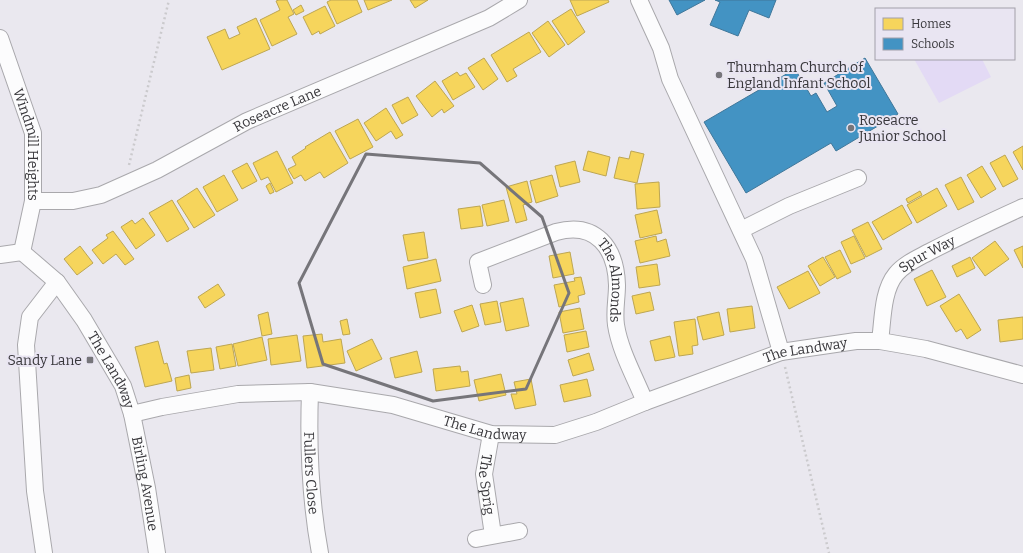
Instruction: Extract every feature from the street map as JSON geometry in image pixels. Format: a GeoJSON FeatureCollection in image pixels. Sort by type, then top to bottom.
{"type":"FeatureCollection","features":[{"type":"Feature","properties":{"kind":"street","name":"Roseacre Lane"},"geometry":{"type":"LineString","coordinates":[[33,201],[73,201],[101,195],[157,170],[247,121],[489,18],[519,0]]}},
{"type":"Feature","properties":{"kind":"street"},"geometry":{"type":"LineString","coordinates":[[639,0],[661,48],[670,79],[754,259],[781,352]]}},
{"type":"Feature","properties":{"kind":"street","name":"Windmill Heights"},"geometry":{"type":"LineString","coordinates":[[0,38],[33,133],[33,201],[22,252]]}},
{"type":"Feature","properties":{"kind":"street"},"geometry":{"type":"LineString","coordinates":[[741,230],[788,206],[858,178]]}},
{"type":"Feature","properties":{"kind":"street","name":"Spur Way"},"geometry":{"type":"LineString","coordinates":[[880,341],[885,301],[889,286],[896,274],[908,264],[946,243],[1023,207]]}},
{"type":"Feature","properties":{"kind":"street","name":"The Almonds"},"geometry":{"type":"LineString","coordinates":[[483,285],[478,262],[556,232],[567,229],[588,231],[603,242],[612,256],[617,285],[614,309],[616,325],[623,348],[645,402]]}},
{"type":"Feature","properties":{"kind":"street"},"geometry":{"type":"LineString","coordinates":[[0,255],[22,252]]}},
{"type":"Feature","properties":{"kind":"street","name":"The Landway"},"geometry":{"type":"LineString","coordinates":[[22,252],[56,282],[84,320],[123,386],[132,414],[162,407],[238,394],[310,392],[393,405],[491,434],[555,435],[596,422],[645,402],[781,352],[838,342],[880,341],[926,349],[1023,375]]}},
{"type":"Feature","properties":{"kind":"street"},"geometry":{"type":"LineString","coordinates":[[44,553],[35,492],[26,344],[30,317],[56,282]]}},
{"type":"Feature","properties":{"kind":"street","name":"Fullers Close"},"geometry":{"type":"LineString","coordinates":[[310,392],[308,462],[313,517],[320,553]]}},
{"type":"Feature","properties":{"kind":"street","name":"Birling Avenue"},"geometry":{"type":"LineString","coordinates":[[132,414],[147,488],[157,553]]}},
{"type":"Feature","properties":{"kind":"street","name":"The Sprig"},"geometry":{"type":"LineString","coordinates":[[491,434],[484,474],[492,535]]}},
{"type":"Feature","properties":{"kind":"street","name":"The Sprig"},"geometry":{"type":"LineString","coordinates":[[476,539],[519,531]]}},
{"type":"Feature","properties":{"kind":"path"},"geometry":{"type":"LineString","coordinates":[[124,184],[169,0]]}},
{"type":"Feature","properties":{"kind":"path"},"geometry":{"type":"LineString","coordinates":[[781,352],[830,553]]}},
{"type":"Feature","properties":{"kind":"highlighted area"},"geometry":{"type":"Polygon","coordinates":[[[366,154],[480,163],[542,217],[569,293],[526,389],[433,401],[323,364],[299,283],[366,154]]]}},
{"type":"Feature","properties":{"kind":"shaded area"},"geometry":{"type":"Polygon","coordinates":[[[915,60],[982,60],[991,77],[939,103],[915,60]]]}},
{"type":"Feature","properties":{"kind":"building: Homes"},"geometry":{"type":"Polygon","coordinates":[[[287,0],[294,14],[288,17],[297,34],[272,46],[260,20],[280,10],[276,1],[287,0]]]}},
{"type":"Feature","properties":{"kind":"building: Homes"},"geometry":{"type":"Polygon","coordinates":[[[331,0],[357,0],[362,12],[337,24],[327,2],[331,0]]]}},
{"type":"Feature","properties":{"kind":"building: Homes"},"geometry":{"type":"Polygon","coordinates":[[[364,0],[392,0],[368,10],[364,0]]]}},
{"type":"Feature","properties":{"kind":"building: Homes"},"geometry":{"type":"Polygon","coordinates":[[[410,0],[428,0],[415,8],[410,0]]]}},
{"type":"Feature","properties":{"kind":"building: Homes"},"geometry":{"type":"Polygon","coordinates":[[[570,0],[608,0],[609,2],[577,16],[570,0]]]}},
{"type":"Feature","properties":{"kind":"building: Homes"},"geometry":{"type":"Polygon","coordinates":[[[301,5],[304,11],[296,15],[293,10],[301,5]]]}},
{"type":"Feature","properties":{"kind":"building: Homes"},"geometry":{"type":"Polygon","coordinates":[[[325,6],[335,26],[320,34],[319,31],[312,35],[303,17],[325,6]]]}},
{"type":"Feature","properties":{"kind":"building: Homes"},"geometry":{"type":"Polygon","coordinates":[[[571,9],[585,32],[568,45],[552,21],[571,9]]]}},
{"type":"Feature","properties":{"kind":"building: Homes"},"geometry":{"type":"Polygon","coordinates":[[[256,18],[270,49],[222,70],[207,37],[225,29],[229,39],[240,34],[237,27],[256,18]]]}},
{"type":"Feature","properties":{"kind":"building: Homes"},"geometry":{"type":"Polygon","coordinates":[[[548,21],[565,45],[549,57],[532,33],[548,21]]]}},
{"type":"Feature","properties":{"kind":"building: Homes"},"geometry":{"type":"Polygon","coordinates":[[[529,32],[541,52],[513,69],[517,76],[507,82],[491,55],[529,32]]]}},
{"type":"Feature","properties":{"kind":"building: Homes"},"geometry":{"type":"Polygon","coordinates":[[[484,58],[498,79],[483,90],[468,68],[484,58]]]}},
{"type":"Feature","properties":{"kind":"building: Homes"},"geometry":{"type":"Polygon","coordinates":[[[457,72],[460,76],[466,73],[475,87],[453,100],[442,81],[457,72]]]}},
{"type":"Feature","properties":{"kind":"building: Homes"},"geometry":{"type":"Polygon","coordinates":[[[435,81],[454,106],[444,113],[442,109],[432,117],[416,96],[435,81]]]}},
{"type":"Feature","properties":{"kind":"building: Homes"},"geometry":{"type":"Polygon","coordinates":[[[408,97],[418,115],[402,124],[392,105],[408,97]]]}},
{"type":"Feature","properties":{"kind":"building: Homes"},"geometry":{"type":"Polygon","coordinates":[[[386,108],[403,135],[396,139],[391,131],[376,141],[364,123],[386,108]]]}},
{"type":"Feature","properties":{"kind":"building: Homes"},"geometry":{"type":"Polygon","coordinates":[[[358,119],[373,147],[350,159],[335,131],[358,119]]]}},
{"type":"Feature","properties":{"kind":"building: Homes"},"geometry":{"type":"Polygon","coordinates":[[[330,132],[348,163],[324,178],[320,172],[305,181],[301,175],[294,179],[288,169],[296,165],[292,157],[306,148],[305,147],[330,132]]]}},
{"type":"Feature","properties":{"kind":"building: Homes"},"geometry":{"type":"Polygon","coordinates":[[[1023,146],[1023,170],[1013,152],[1023,146]]]}},
{"type":"Feature","properties":{"kind":"building: Homes"},"geometry":{"type":"Polygon","coordinates":[[[277,151],[293,183],[276,192],[268,177],[261,180],[253,163],[277,151]]]}},
{"type":"Feature","properties":{"kind":"building: Homes"},"geometry":{"type":"Polygon","coordinates":[[[588,151],[610,157],[606,176],[583,170],[588,151]]]}},
{"type":"Feature","properties":{"kind":"building: Homes"},"geometry":{"type":"Polygon","coordinates":[[[631,151],[644,154],[637,183],[614,178],[619,157],[629,159],[631,151]]]}},
{"type":"Feature","properties":{"kind":"building: Homes"},"geometry":{"type":"Polygon","coordinates":[[[1005,155],[1018,179],[1003,187],[990,163],[1005,155]]]}},
{"type":"Feature","properties":{"kind":"building: Homes"},"geometry":{"type":"Polygon","coordinates":[[[575,161],[580,182],[560,187],[555,166],[575,161]]]}},
{"type":"Feature","properties":{"kind":"building: Homes"},"geometry":{"type":"Polygon","coordinates":[[[247,163],[257,181],[242,189],[232,171],[247,163]]]}},
{"type":"Feature","properties":{"kind":"building: Homes"},"geometry":{"type":"Polygon","coordinates":[[[982,166],[996,189],[981,198],[967,175],[982,166]]]}},
{"type":"Feature","properties":{"kind":"building: Homes"},"geometry":{"type":"Polygon","coordinates":[[[224,175],[238,200],[217,212],[203,187],[224,175]]]}},
{"type":"Feature","properties":{"kind":"building: Homes"},"geometry":{"type":"Polygon","coordinates":[[[552,175],[558,196],[536,203],[530,181],[552,175]]]}},
{"type":"Feature","properties":{"kind":"building: Homes"},"geometry":{"type":"Polygon","coordinates":[[[961,177],[974,202],[958,210],[945,185],[961,177]]]}},
{"type":"Feature","properties":{"kind":"building: Homes"},"geometry":{"type":"Polygon","coordinates":[[[527,181],[532,202],[523,205],[527,220],[516,223],[506,187],[527,181]]]}},
{"type":"Feature","properties":{"kind":"building: Homes"},"geometry":{"type":"Polygon","coordinates":[[[659,182],[660,207],[637,209],[635,184],[659,182]]]}},
{"type":"Feature","properties":{"kind":"building: Homes"},"geometry":{"type":"Polygon","coordinates":[[[270,183],[274,192],[270,194],[266,186],[270,183]]]}},
{"type":"Feature","properties":{"kind":"building: Homes"},"geometry":{"type":"Polygon","coordinates":[[[197,188],[215,215],[194,228],[177,201],[197,188]]]}},
{"type":"Feature","properties":{"kind":"building: Homes"},"geometry":{"type":"Polygon","coordinates":[[[937,188],[947,206],[917,223],[907,205],[937,188]]]}},
{"type":"Feature","properties":{"kind":"building: Homes"},"geometry":{"type":"Polygon","coordinates":[[[920,191],[922,195],[908,203],[906,199],[920,191]]]}},
{"type":"Feature","properties":{"kind":"building: Homes"},"geometry":{"type":"Polygon","coordinates":[[[172,200],[189,229],[167,242],[149,213],[172,200]]]}},
{"type":"Feature","properties":{"kind":"building: Homes"},"geometry":{"type":"Polygon","coordinates":[[[504,200],[509,221],[487,226],[482,205],[504,200]]]}},
{"type":"Feature","properties":{"kind":"building: Homes"},"geometry":{"type":"Polygon","coordinates":[[[902,205],[912,223],[883,240],[872,222],[902,205]]]}},
{"type":"Feature","properties":{"kind":"building: Homes"},"geometry":{"type":"Polygon","coordinates":[[[480,206],[483,226],[461,229],[458,209],[480,206]]]}},
{"type":"Feature","properties":{"kind":"building: Homes"},"geometry":{"type":"Polygon","coordinates":[[[657,210],[662,233],[640,238],[635,215],[657,210]]]}},
{"type":"Feature","properties":{"kind":"building: Homes"},"geometry":{"type":"Polygon","coordinates":[[[143,218],[155,235],[136,249],[121,227],[132,220],[135,224],[143,218]]]}},
{"type":"Feature","properties":{"kind":"building: Homes"},"geometry":{"type":"Polygon","coordinates":[[[868,222],[882,249],[866,257],[852,230],[868,222]]]}},
{"type":"Feature","properties":{"kind":"building: Homes"},"geometry":{"type":"Polygon","coordinates":[[[113,231],[134,259],[125,265],[116,254],[103,264],[92,250],[108,238],[106,235],[113,231]]]}},
{"type":"Feature","properties":{"kind":"building: Homes"},"geometry":{"type":"Polygon","coordinates":[[[424,232],[428,258],[408,261],[403,235],[424,232]]]}},
{"type":"Feature","properties":{"kind":"building: Homes"},"geometry":{"type":"Polygon","coordinates":[[[656,236],[657,242],[666,239],[670,256],[640,263],[635,241],[656,236]]]}},
{"type":"Feature","properties":{"kind":"building: Homes"},"geometry":{"type":"Polygon","coordinates":[[[854,236],[865,258],[851,264],[841,242],[854,236]]]}},
{"type":"Feature","properties":{"kind":"building: Homes"},"geometry":{"type":"Polygon","coordinates":[[[995,241],[1009,259],[985,276],[972,258],[995,241]]]}},
{"type":"Feature","properties":{"kind":"building: Homes"},"geometry":{"type":"Polygon","coordinates":[[[80,246],[93,263],[77,275],[64,259],[80,246]]]}},
{"type":"Feature","properties":{"kind":"building: Homes"},"geometry":{"type":"Polygon","coordinates":[[[1023,246],[1023,268],[1014,250],[1023,246]]]}},
{"type":"Feature","properties":{"kind":"building: Homes"},"geometry":{"type":"Polygon","coordinates":[[[840,250],[851,272],[837,279],[825,257],[840,250]]]}},
{"type":"Feature","properties":{"kind":"building: Homes"},"geometry":{"type":"Polygon","coordinates":[[[570,252],[574,274],[553,278],[549,256],[570,252]]]}},
{"type":"Feature","properties":{"kind":"building: Homes"},"geometry":{"type":"Polygon","coordinates":[[[823,257],[835,277],[820,286],[808,266],[823,257]]]}},
{"type":"Feature","properties":{"kind":"building: Homes"},"geometry":{"type":"Polygon","coordinates":[[[970,257],[975,268],[957,277],[952,266],[970,257]]]}},
{"type":"Feature","properties":{"kind":"building: Homes"},"geometry":{"type":"Polygon","coordinates":[[[436,259],[441,281],[407,289],[403,267],[436,259]]]}},
{"type":"Feature","properties":{"kind":"building: Homes"},"geometry":{"type":"Polygon","coordinates":[[[657,264],[660,285],[639,288],[636,267],[657,264]]]}},
{"type":"Feature","properties":{"kind":"building: Homes"},"geometry":{"type":"Polygon","coordinates":[[[932,270],[946,297],[927,306],[914,279],[932,270]]]}},
{"type":"Feature","properties":{"kind":"building: Homes"},"geometry":{"type":"Polygon","coordinates":[[[808,271],[820,293],[789,309],[777,287],[808,271]]]}},
{"type":"Feature","properties":{"kind":"building: Homes"},"geometry":{"type":"Polygon","coordinates":[[[581,277],[585,294],[578,296],[579,302],[559,307],[554,285],[575,281],[574,278],[581,277]]]}},
{"type":"Feature","properties":{"kind":"building: Homes"},"geometry":{"type":"Polygon","coordinates":[[[218,284],[225,295],[205,308],[198,297],[218,284]]]}},
{"type":"Feature","properties":{"kind":"building: Homes"},"geometry":{"type":"Polygon","coordinates":[[[436,289],[441,313],[420,318],[415,293],[436,289]]]}},
{"type":"Feature","properties":{"kind":"building: Homes"},"geometry":{"type":"Polygon","coordinates":[[[650,292],[654,310],[636,314],[632,296],[650,292]]]}},
{"type":"Feature","properties":{"kind":"building: Homes"},"geometry":{"type":"Polygon","coordinates":[[[959,294],[981,330],[967,339],[961,329],[956,332],[940,306],[959,294]]]}},
{"type":"Feature","properties":{"kind":"building: Homes"},"geometry":{"type":"Polygon","coordinates":[[[523,298],[529,326],[506,331],[500,303],[523,298]]]}},
{"type":"Feature","properties":{"kind":"building: Homes"},"geometry":{"type":"Polygon","coordinates":[[[497,301],[501,322],[485,325],[480,304],[497,301]]]}},
{"type":"Feature","properties":{"kind":"building: Homes"},"geometry":{"type":"Polygon","coordinates":[[[472,305],[479,326],[462,332],[454,311],[472,305]]]}},
{"type":"Feature","properties":{"kind":"building: Homes"},"geometry":{"type":"Polygon","coordinates":[[[752,306],[755,328],[730,332],[727,309],[752,306]]]}},
{"type":"Feature","properties":{"kind":"building: Homes"},"geometry":{"type":"Polygon","coordinates":[[[580,308],[584,329],[563,333],[559,312],[580,308]]]}},
{"type":"Feature","properties":{"kind":"building: Homes"},"geometry":{"type":"Polygon","coordinates":[[[268,312],[272,334],[262,336],[258,315],[268,312]]]}},
{"type":"Feature","properties":{"kind":"building: Homes"},"geometry":{"type":"Polygon","coordinates":[[[719,312],[724,335],[703,340],[697,317],[719,312]]]}},
{"type":"Feature","properties":{"kind":"building: Homes"},"geometry":{"type":"Polygon","coordinates":[[[1023,317],[1023,339],[1000,342],[998,320],[1023,317]]]}},
{"type":"Feature","properties":{"kind":"building: Homes"},"geometry":{"type":"Polygon","coordinates":[[[347,319],[350,334],[343,335],[340,321],[347,319]]]}},
{"type":"Feature","properties":{"kind":"building: Homes"},"geometry":{"type":"Polygon","coordinates":[[[695,319],[698,345],[692,346],[693,354],[679,356],[674,322],[695,319]]]}},
{"type":"Feature","properties":{"kind":"building: Homes"},"geometry":{"type":"Polygon","coordinates":[[[586,331],[589,347],[567,352],[564,335],[586,331]]]}},
{"type":"Feature","properties":{"kind":"building: Homes"},"geometry":{"type":"Polygon","coordinates":[[[322,334],[323,342],[341,339],[345,363],[307,368],[303,336],[322,334]]]}},
{"type":"Feature","properties":{"kind":"building: Homes"},"geometry":{"type":"Polygon","coordinates":[[[297,335],[301,361],[271,365],[268,339],[297,335]]]}},
{"type":"Feature","properties":{"kind":"building: Homes"},"geometry":{"type":"Polygon","coordinates":[[[670,336],[675,357],[655,361],[650,341],[670,336]]]}},
{"type":"Feature","properties":{"kind":"building: Homes"},"geometry":{"type":"Polygon","coordinates":[[[262,337],[267,360],[238,366],[233,344],[262,337]]]}},
{"type":"Feature","properties":{"kind":"building: Homes"},"geometry":{"type":"Polygon","coordinates":[[[372,339],[382,359],[356,371],[347,351],[372,339]]]}},
{"type":"Feature","properties":{"kind":"building: Homes"},"geometry":{"type":"Polygon","coordinates":[[[158,341],[164,364],[167,363],[172,381],[145,387],[135,347],[158,341]]]}},
{"type":"Feature","properties":{"kind":"building: Homes"},"geometry":{"type":"Polygon","coordinates":[[[232,344],[236,366],[220,369],[216,347],[232,344]]]}},
{"type":"Feature","properties":{"kind":"building: Homes"},"geometry":{"type":"Polygon","coordinates":[[[211,348],[214,370],[191,373],[187,351],[211,348]]]}},
{"type":"Feature","properties":{"kind":"building: Homes"},"geometry":{"type":"Polygon","coordinates":[[[417,351],[422,372],[395,378],[390,358],[417,351]]]}},
{"type":"Feature","properties":{"kind":"building: Homes"},"geometry":{"type":"Polygon","coordinates":[[[589,353],[594,370],[573,376],[568,360],[589,353]]]}},
{"type":"Feature","properties":{"kind":"building: Homes"},"geometry":{"type":"Polygon","coordinates":[[[460,366],[461,372],[468,371],[470,386],[436,391],[433,369],[460,366]]]}},
{"type":"Feature","properties":{"kind":"building: Homes"},"geometry":{"type":"Polygon","coordinates":[[[501,374],[506,395],[479,401],[474,380],[501,374]]]}},
{"type":"Feature","properties":{"kind":"building: Homes"},"geometry":{"type":"Polygon","coordinates":[[[189,375],[191,388],[177,391],[175,378],[189,375]]]}},
{"type":"Feature","properties":{"kind":"building: Homes"},"geometry":{"type":"Polygon","coordinates":[[[531,379],[536,405],[515,409],[511,394],[517,394],[514,382],[531,379]]]}},
{"type":"Feature","properties":{"kind":"building: Homes"},"geometry":{"type":"Polygon","coordinates":[[[587,379],[591,396],[564,402],[560,385],[587,379]]]}},
{"type":"Feature","properties":{"kind":"building: Schools"},"geometry":{"type":"Polygon","coordinates":[[[669,0],[705,0],[677,15],[669,0]]]}},
{"type":"Feature","properties":{"kind":"building: Schools"},"geometry":{"type":"Polygon","coordinates":[[[715,0],[776,0],[769,18],[749,10],[738,36],[710,25],[720,2],[715,0]]]}},
{"type":"Feature","properties":{"kind":"building: Schools"},"geometry":{"type":"Polygon","coordinates":[[[865,58],[898,114],[836,151],[831,143],[746,193],[704,122],[795,69],[811,96],[816,93],[827,112],[837,106],[824,83],[865,58]]]}},
{"type":"Feature","properties":{"kind":"place","name":"Thurnham Church of England Infant School"},"geometry":{"type":"Point","coordinates":[719,75]}},
{"type":"Feature","properties":{"kind":"place","name":"Roseacre Junior School"},"geometry":{"type":"Point","coordinates":[851,128]}},
{"type":"Feature","properties":{"kind":"place","name":"Sandy Lane"},"geometry":{"type":"Point","coordinates":[90,360]}}]}
